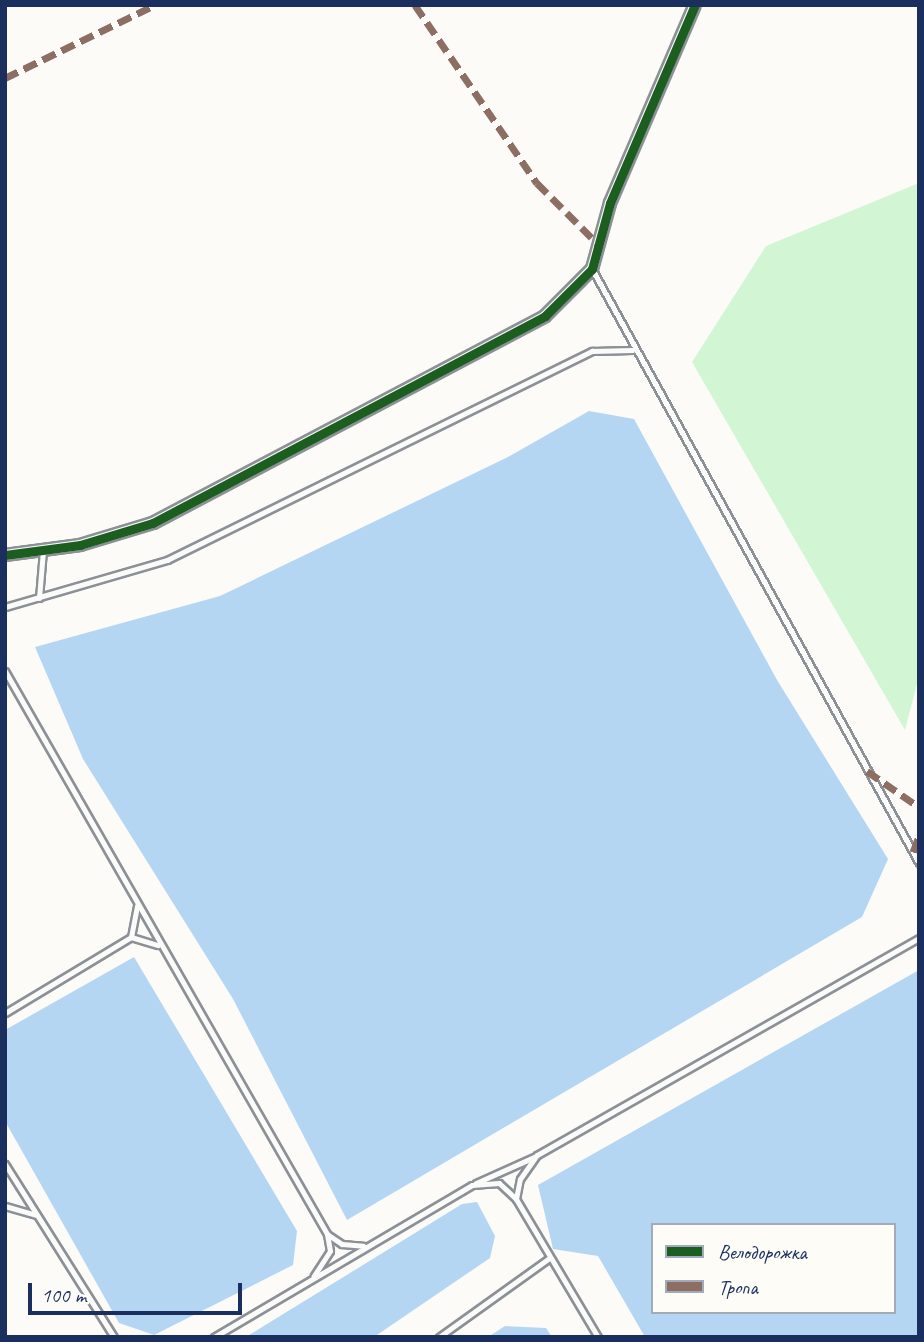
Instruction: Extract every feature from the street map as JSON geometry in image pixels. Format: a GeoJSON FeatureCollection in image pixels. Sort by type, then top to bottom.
{"type":"FeatureCollection","features":[{"type":"Feature","properties":{"kind":"street"},"geometry":{"type":"LineString","coordinates":[[5,555],[80,545],[141,527],[205,499],[545,316],[592,269],[610,203],[695,5]]}},
{"type":"Feature","properties":{"kind":"lane"},"geometry":{"type":"LineString","coordinates":[[592,269],[632,350],[919,863]]}},
{"type":"Feature","properties":{"kind":"lane"},"geometry":{"type":"LineString","coordinates":[[7,607],[167,560],[592,351],[632,350]]}},
{"type":"Feature","properties":{"kind":"lane"},"geometry":{"type":"LineString","coordinates":[[39,598],[43,550]]}},
{"type":"Feature","properties":{"kind":"lane"},"geometry":{"type":"LineString","coordinates":[[5,671],[327,1234],[330,1251],[314,1276]]}},
{"type":"Feature","properties":{"kind":"lane"},"geometry":{"type":"LineString","coordinates":[[5,1013],[131,937],[137,904]]}},
{"type":"Feature","properties":{"kind":"lane"},"geometry":{"type":"LineString","coordinates":[[131,937],[161,947]]}},
{"type":"Feature","properties":{"kind":"lane"},"geometry":{"type":"LineString","coordinates":[[214,1337],[472,1185],[537,1155],[919,938]]}},
{"type":"Feature","properties":{"kind":"lane"},"geometry":{"type":"LineString","coordinates":[[516,1199],[520,1179],[537,1155]]}},
{"type":"Feature","properties":{"kind":"lane"},"geometry":{"type":"LineString","coordinates":[[5,1164],[114,1337]]}},
{"type":"Feature","properties":{"kind":"lane"},"geometry":{"type":"LineString","coordinates":[[472,1185],[499,1183],[516,1199],[548,1259],[598,1337]]}},
{"type":"Feature","properties":{"kind":"lane"},"geometry":{"type":"LineString","coordinates":[[5,1206],[37,1215]]}},
{"type":"Feature","properties":{"kind":"lane"},"geometry":{"type":"LineString","coordinates":[[327,1234],[342,1244],[366,1246]]}},
{"type":"Feature","properties":{"kind":"lane"},"geometry":{"type":"LineString","coordinates":[[439,1337],[548,1259]]}},
{"type":"Feature","properties":{"kind":"green space"},"geometry":{"type":"Polygon","coordinates":[[[919,183],[919,676],[905,730],[692,362],[766,246],[919,183]]]}},
{"type":"Feature","properties":{"kind":"water"},"geometry":{"type":"Polygon","coordinates":[[[589,411],[634,419],[777,680],[888,859],[862,917],[347,1220],[233,999],[83,759],[35,647],[220,596],[508,457],[589,411]]]}},
{"type":"Feature","properties":{"kind":"water"},"geometry":{"type":"Polygon","coordinates":[[[134,957],[297,1231],[293,1265],[154,1335],[119,1323],[5,1121],[5,1030],[134,957]]]}},
{"type":"Feature","properties":{"kind":"water"},"geometry":{"type":"Polygon","coordinates":[[[919,970],[919,1337],[645,1337],[598,1256],[553,1249],[538,1185],[919,970]]]}},
{"type":"Feature","properties":{"kind":"water"},"geometry":{"type":"Polygon","coordinates":[[[477,1202],[495,1236],[490,1258],[374,1337],[246,1337],[462,1204],[477,1202]]]}},
{"type":"Feature","properties":{"kind":"water"},"geometry":{"type":"Polygon","coordinates":[[[505,1326],[546,1328],[552,1337],[488,1337],[505,1326]]]}},
{"type":"Feature","properties":{"kind":"marked path"},"geometry":{"type":"LineString","coordinates":[[5,78],[155,5]]}},
{"type":"Feature","properties":{"kind":"marked path"},"geometry":{"type":"LineString","coordinates":[[415,5],[537,183],[598,244]]}},
{"type":"Feature","properties":{"kind":"marked path"},"geometry":{"type":"LineString","coordinates":[[867,771],[919,807]]}},
{"type":"Feature","properties":{"kind":"marked path"},"geometry":{"type":"LineString","coordinates":[[913,852],[919,836]]}},
{"type":"Feature","properties":{"kind":"cycle path"},"geometry":{"type":"LineString","coordinates":[[5,555],[80,545],[153,523],[545,316],[592,269],[610,203],[695,5]]}}]}
